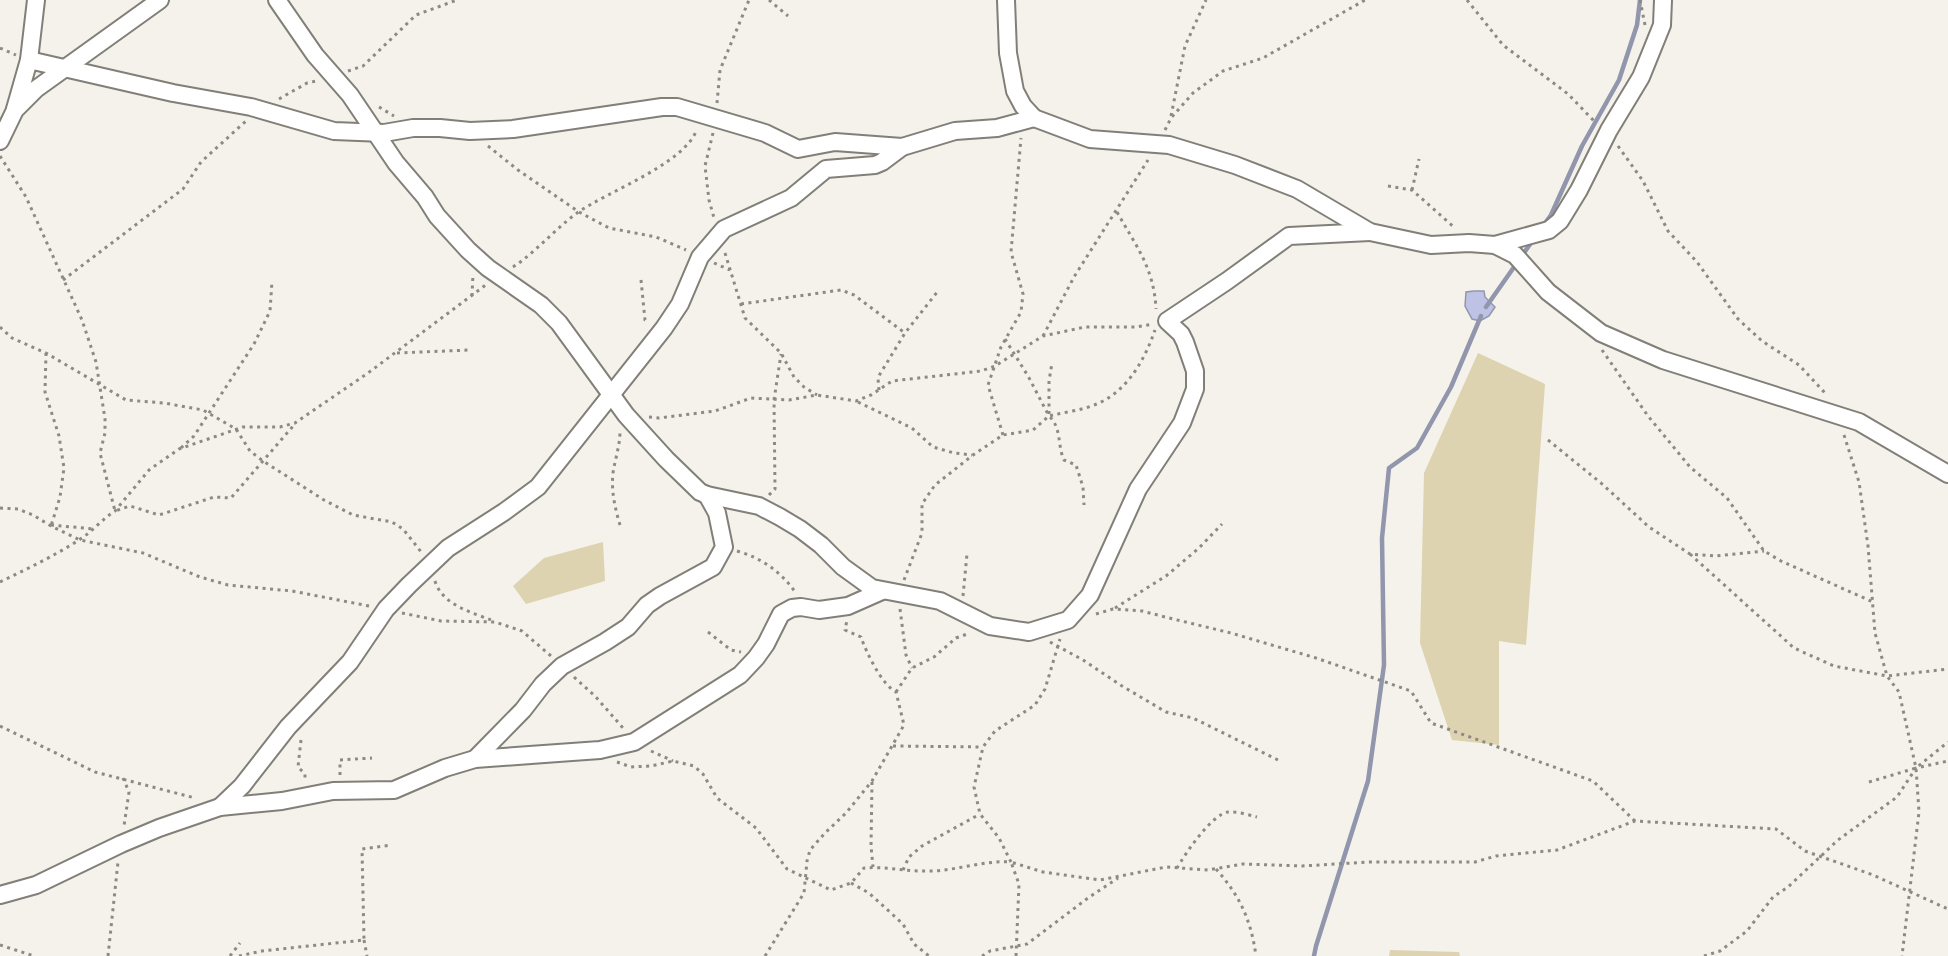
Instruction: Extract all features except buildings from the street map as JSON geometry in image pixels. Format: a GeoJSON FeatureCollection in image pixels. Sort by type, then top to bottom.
{"type":"FeatureCollection","features":[{"type":"Feature","properties":{"kind":"street"},"geometry":{"type":"LineString","coordinates":[[0,141],[15,110],[29,60],[36,0]]}},
{"type":"Feature","properties":{"kind":"street"},"geometry":{"type":"LineString","coordinates":[[15,110],[36,89],[160,0]]}},
{"type":"Feature","properties":{"kind":"street"},"geometry":{"type":"LineString","coordinates":[[277,0],[315,56],[350,95],[396,163],[425,197],[437,216],[488,268],[541,305],[559,323],[612,395],[623,419],[700,492],[759,506],[800,529],[856,578],[872,588],[939,601],[990,626],[1029,632],[1068,620],[1090,595],[1138,489],[1182,423],[1195,389],[1195,371],[1181,334],[1162,322],[1227,281],[1289,236],[1370,232],[1431,245],[1469,243],[1496,245],[1549,230],[1560,221],[1579,190],[1644,68],[1662,25],[1663,0]]}},
{"type":"Feature","properties":{"kind":"street"},"geometry":{"type":"LineString","coordinates":[[1006,0],[1008,53],[1015,92],[1028,120]]}},
{"type":"Feature","properties":{"kind":"street"},"geometry":{"type":"LineString","coordinates":[[29,60],[259,110],[334,131],[375,133],[413,128],[470,131],[513,129],[662,107],[677,107],[765,133],[798,149],[835,142],[902,147]]}},
{"type":"Feature","properties":{"kind":"street"},"geometry":{"type":"LineString","coordinates":[[220,807],[242,786],[288,728],[350,662],[386,609],[448,548],[538,487],[664,328],[680,304],[700,257],[724,229],[791,198],[826,169],[875,165],[902,147],[955,131],[997,128],[1028,120],[1090,139],[1169,145],[1235,165],[1297,189],[1370,232]]}},
{"type":"Feature","properties":{"kind":"street"},"geometry":{"type":"LineString","coordinates":[[1496,245],[1515,255],[1548,292],[1600,333],[1663,360],[1859,423],[1948,474]]}},
{"type":"Feature","properties":{"kind":"street"},"geometry":{"type":"LineString","coordinates":[[475,759],[524,710],[543,684],[562,666],[628,627],[647,605],[660,596],[713,567],[724,547],[717,513],[707,495]]}},
{"type":"Feature","properties":{"kind":"street"},"geometry":{"type":"LineString","coordinates":[[0,895],[36,885],[121,844],[220,807],[282,801],[333,791],[394,790],[445,768],[475,759],[600,750],[634,742],[740,675],[756,658],[781,614],[792,608],[819,610],[848,606],[890,593]]}},
{"type":"Feature","properties":{"kind":"path"},"geometry":{"type":"LineString","coordinates":[[63,280],[183,189],[201,162],[259,110],[307,83],[334,77],[363,66],[416,15],[457,0]]}},
{"type":"Feature","properties":{"kind":"path"},"geometry":{"type":"LineString","coordinates":[[769,0],[788,16]]}},
{"type":"Feature","properties":{"kind":"path"},"geometry":{"type":"LineString","coordinates":[[1171,118],[1185,46],[1206,0]]}},
{"type":"Feature","properties":{"kind":"path"},"geometry":{"type":"LineString","coordinates":[[1467,0],[1503,45],[1568,94],[1608,134],[1643,182],[1668,231],[1697,262],[1738,319],[1762,341],[1799,365],[1828,397],[1847,442],[1859,482],[1874,602],[1875,633],[1887,676],[1899,692],[1916,768],[1919,812],[1902,956]]}},
{"type":"Feature","properties":{"kind":"path"},"geometry":{"type":"LineString","coordinates":[[375,106],[413,128]]}},
{"type":"Feature","properties":{"kind":"path"},"geometry":{"type":"LineString","coordinates":[[0,582],[80,540],[115,511],[130,506],[159,515],[214,497],[231,498],[295,423],[524,260],[579,212],[663,165],[693,140],[702,114]]}},
{"type":"Feature","properties":{"kind":"path"},"geometry":{"type":"LineString","coordinates":[[1003,435],[988,385],[1005,339],[1022,312],[1023,294],[1011,252],[1028,120]]}},
{"type":"Feature","properties":{"kind":"path"},"geometry":{"type":"LineString","coordinates":[[470,131],[518,170],[579,212],[609,228],[656,237],[730,271]]}},
{"type":"Feature","properties":{"kind":"path"},"geometry":{"type":"LineString","coordinates":[[0,156],[26,197],[82,320],[96,362],[105,418],[105,433],[100,453],[115,511]]}},
{"type":"Feature","properties":{"kind":"path"},"geometry":{"type":"LineString","coordinates":[[1413,190],[1419,159]]}},
{"type":"Feature","properties":{"kind":"path"},"geometry":{"type":"LineString","coordinates":[[1388,186],[1413,190],[1469,243]]}},
{"type":"Feature","properties":{"kind":"path"},"geometry":{"type":"LineString","coordinates":[[912,669],[906,655],[890,593],[911,566],[922,533],[922,504],[927,495],[935,485],[973,455],[1003,435],[1033,430],[1049,416],[1098,404],[1117,393],[1136,369],[1162,322],[1146,262],[1117,212]]}},
{"type":"Feature","properties":{"kind":"path"},"geometry":{"type":"LineString","coordinates":[[641,280],[645,320],[664,328]]}},
{"type":"Feature","properties":{"kind":"path"},"geometry":{"type":"LineString","coordinates":[[115,511],[149,470],[194,436],[254,344],[270,311],[272,281]]}},
{"type":"Feature","properties":{"kind":"path"},"geometry":{"type":"LineString","coordinates":[[741,304],[841,290],[855,295],[905,333]]}},
{"type":"Feature","properties":{"kind":"path"},"geometry":{"type":"LineString","coordinates":[[879,390],[880,374],[905,333],[938,291]]}},
{"type":"Feature","properties":{"kind":"path"},"geometry":{"type":"LineString","coordinates":[[856,401],[871,395],[892,381],[981,370],[995,366],[1043,336],[1085,327],[1136,327],[1162,322]]}},
{"type":"Feature","properties":{"kind":"path"},"geometry":{"type":"LineString","coordinates":[[0,327],[12,338],[46,353],[126,400],[180,405],[209,413],[236,429],[250,451],[262,461],[324,500],[353,515],[392,522],[403,529],[431,564],[437,587],[454,605],[522,632],[602,704],[634,742],[673,761],[694,766],[703,774],[717,798],[756,828],[788,869],[831,890],[851,883],[864,868],[942,870],[999,861],[1011,862],[1043,872],[1100,880],[1166,867],[1208,870],[1243,864],[1302,866],[1369,862],[1474,862],[1496,856],[1557,850],[1635,821],[1776,829],[1804,851],[1874,875],[1948,909]]}},
{"type":"Feature","properties":{"kind":"path"},"geometry":{"type":"LineString","coordinates":[[1600,333],[1602,352],[1648,416],[1690,467],[1727,498],[1764,551],[1780,561],[1874,602]]}},
{"type":"Feature","properties":{"kind":"path"},"geometry":{"type":"LineString","coordinates":[[1005,339],[1049,416],[1055,422],[1060,451],[1064,460],[1076,465],[1083,487],[1084,505]]}},
{"type":"Feature","properties":{"kind":"path"},"geometry":{"type":"LineString","coordinates":[[395,353],[470,350]]}},
{"type":"Feature","properties":{"kind":"path"},"geometry":{"type":"LineString","coordinates":[[46,353],[45,392],[59,436],[64,468],[60,497],[51,526]]}},
{"type":"Feature","properties":{"kind":"path"},"geometry":{"type":"LineString","coordinates":[[759,506],[775,489],[774,399],[781,353]]}},
{"type":"Feature","properties":{"kind":"path"},"geometry":{"type":"LineString","coordinates":[[1049,416],[1049,381],[1052,363]]}},
{"type":"Feature","properties":{"kind":"path"},"geometry":{"type":"LineString","coordinates":[[620,525],[613,499],[613,482],[623,419],[659,418],[715,411],[751,398],[789,400],[817,395],[856,401],[912,428],[933,447],[973,455]]}},
{"type":"Feature","properties":{"kind":"path"},"geometry":{"type":"LineString","coordinates":[[179,449],[243,427],[280,427],[295,423]]}},
{"type":"Feature","properties":{"kind":"path"},"geometry":{"type":"LineString","coordinates":[[1548,440],[1601,483],[1649,527],[1690,555],[1794,648],[1834,666],[1887,676],[1948,669]]}},
{"type":"Feature","properties":{"kind":"path"},"geometry":{"type":"LineString","coordinates":[[0,508],[18,509],[80,540],[143,553],[200,577],[228,585],[292,591],[441,621],[495,622]]}},
{"type":"Feature","properties":{"kind":"path"},"geometry":{"type":"LineString","coordinates":[[1095,614],[1113,609],[1166,576],[1199,548],[1222,524]]}},
{"type":"Feature","properties":{"kind":"path"},"geometry":{"type":"LineString","coordinates":[[51,526],[94,529]]}},
{"type":"Feature","properties":{"kind":"path"},"geometry":{"type":"LineString","coordinates":[[724,547],[743,552],[770,565],[786,580],[806,608]]}},
{"type":"Feature","properties":{"kind":"path"},"geometry":{"type":"LineString","coordinates":[[1690,555],[1715,556],[1764,551]]}},
{"type":"Feature","properties":{"kind":"path"},"geometry":{"type":"LineString","coordinates":[[962,613],[967,554]]}},
{"type":"Feature","properties":{"kind":"path"},"geometry":{"type":"LineString","coordinates":[[848,606],[845,630],[861,637],[889,688],[897,692]]}},
{"type":"Feature","properties":{"kind":"path"},"geometry":{"type":"LineString","coordinates":[[1113,609],[1142,611],[1231,633],[1316,658],[1411,691],[1431,723],[1593,781],[1635,821]]}},
{"type":"Feature","properties":{"kind":"path"},"geometry":{"type":"LineString","coordinates":[[1016,956],[1019,884],[999,838],[980,814],[974,787],[983,747],[995,731],[1035,705],[1045,689],[1057,646],[1068,620]]}},
{"type":"Feature","properties":{"kind":"path"},"geometry":{"type":"LineString","coordinates":[[765,956],[804,893],[810,850],[846,813],[872,781],[904,725],[897,692],[912,669],[934,657],[956,638],[990,626]]}},
{"type":"Feature","properties":{"kind":"path"},"geometry":{"type":"LineString","coordinates":[[708,632],[731,650],[756,658]]}},
{"type":"Feature","properties":{"kind":"path"},"geometry":{"type":"LineString","coordinates":[[1029,632],[1057,646],[1166,712],[1193,718],[1282,762]]}},
{"type":"Feature","properties":{"kind":"path"},"geometry":{"type":"LineString","coordinates":[[0,726],[95,772],[209,802],[220,807]]}},
{"type":"Feature","properties":{"kind":"path"},"geometry":{"type":"LineString","coordinates":[[301,740],[298,767],[305,774],[305,797]]}},
{"type":"Feature","properties":{"kind":"path"},"geometry":{"type":"LineString","coordinates":[[1704,956],[1720,951],[1747,931],[1773,897],[1788,887],[1838,840],[1897,797],[1916,768],[1948,742]]}},
{"type":"Feature","properties":{"kind":"path"},"geometry":{"type":"LineString","coordinates":[[893,746],[983,747]]}},
{"type":"Feature","properties":{"kind":"path"},"geometry":{"type":"LineString","coordinates":[[600,750],[631,768],[673,761]]}},
{"type":"Feature","properties":{"kind":"path"},"geometry":{"type":"LineString","coordinates":[[341,791],[340,760],[372,758]]}},
{"type":"Feature","properties":{"kind":"path"},"geometry":{"type":"LineString","coordinates":[[1869,782],[1948,761]]}},
{"type":"Feature","properties":{"kind":"path"},"geometry":{"type":"LineString","coordinates":[[108,956],[129,792],[123,778]]}},
{"type":"Feature","properties":{"kind":"path"},"geometry":{"type":"LineString","coordinates":[[872,781],[873,867]]}},
{"type":"Feature","properties":{"kind":"path"},"geometry":{"type":"LineString","coordinates":[[1177,868],[1188,849],[1218,815],[1228,812],[1257,817]]}},
{"type":"Feature","properties":{"kind":"path"},"geometry":{"type":"LineString","coordinates":[[903,870],[909,857],[922,846],[980,814]]}},
{"type":"Feature","properties":{"kind":"path"},"geometry":{"type":"LineString","coordinates":[[367,956],[364,940],[362,849],[392,845]]}},
{"type":"Feature","properties":{"kind":"path"},"geometry":{"type":"LineString","coordinates":[[1216,869],[1238,898],[1252,931],[1256,956]]}},
{"type":"Feature","properties":{"kind":"path"},"geometry":{"type":"LineString","coordinates":[[982,956],[990,951],[1027,944],[1120,877]]}},
{"type":"Feature","properties":{"kind":"path"},"geometry":{"type":"LineString","coordinates":[[851,883],[869,893],[903,924],[914,944],[929,956]]}},
{"type":"Feature","properties":{"kind":"path"},"geometry":{"type":"LineString","coordinates":[[239,956],[262,951],[364,940]]}},
{"type":"Feature","properties":{"kind":"path"},"geometry":{"type":"LineString","coordinates":[[230,956],[240,944]]}},
{"type":"Feature","properties":{"kind":"path"},"geometry":{"type":"LineString","coordinates":[[0,945],[34,956]]}},
{"type":"Feature","properties":{"kind":"shaded area"},"geometry":{"type":"Polygon","coordinates":[[[1478,353],[1545,384],[1526,645],[1499,641],[1499,745],[1452,740],[1420,643],[1424,473],[1478,353]]]}},
{"type":"Feature","properties":{"kind":"shaded area"},"geometry":{"type":"Polygon","coordinates":[[[603,542],[605,581],[526,604],[513,586],[544,558],[603,542]]]}},
{"type":"Feature","properties":{"kind":"shaded area"},"geometry":{"type":"Polygon","coordinates":[[[1390,950],[1459,952],[1460,956],[1389,956],[1390,950]]]}},
{"type":"Feature","properties":{"kind":"water"},"geometry":{"type":"Polygon","coordinates":[[[1484,291],[1485,297],[1495,307],[1489,316],[1480,321],[1472,319],[1465,306],[1466,292],[1484,291]]]}},
{"type":"Feature","properties":{"kind":"waterway"},"geometry":{"type":"LineString","coordinates":[[1543,226],[1551,215],[1582,146],[1619,80],[1637,25],[1640,0]]}},
{"type":"Feature","properties":{"kind":"waterway"},"geometry":{"type":"LineString","coordinates":[[1486,307],[1533,240]]}},
{"type":"Feature","properties":{"kind":"waterway"},"geometry":{"type":"LineString","coordinates":[[1314,956],[1368,781],[1384,665],[1382,538],[1389,468],[1417,448],[1451,387],[1481,316]]}}]}
